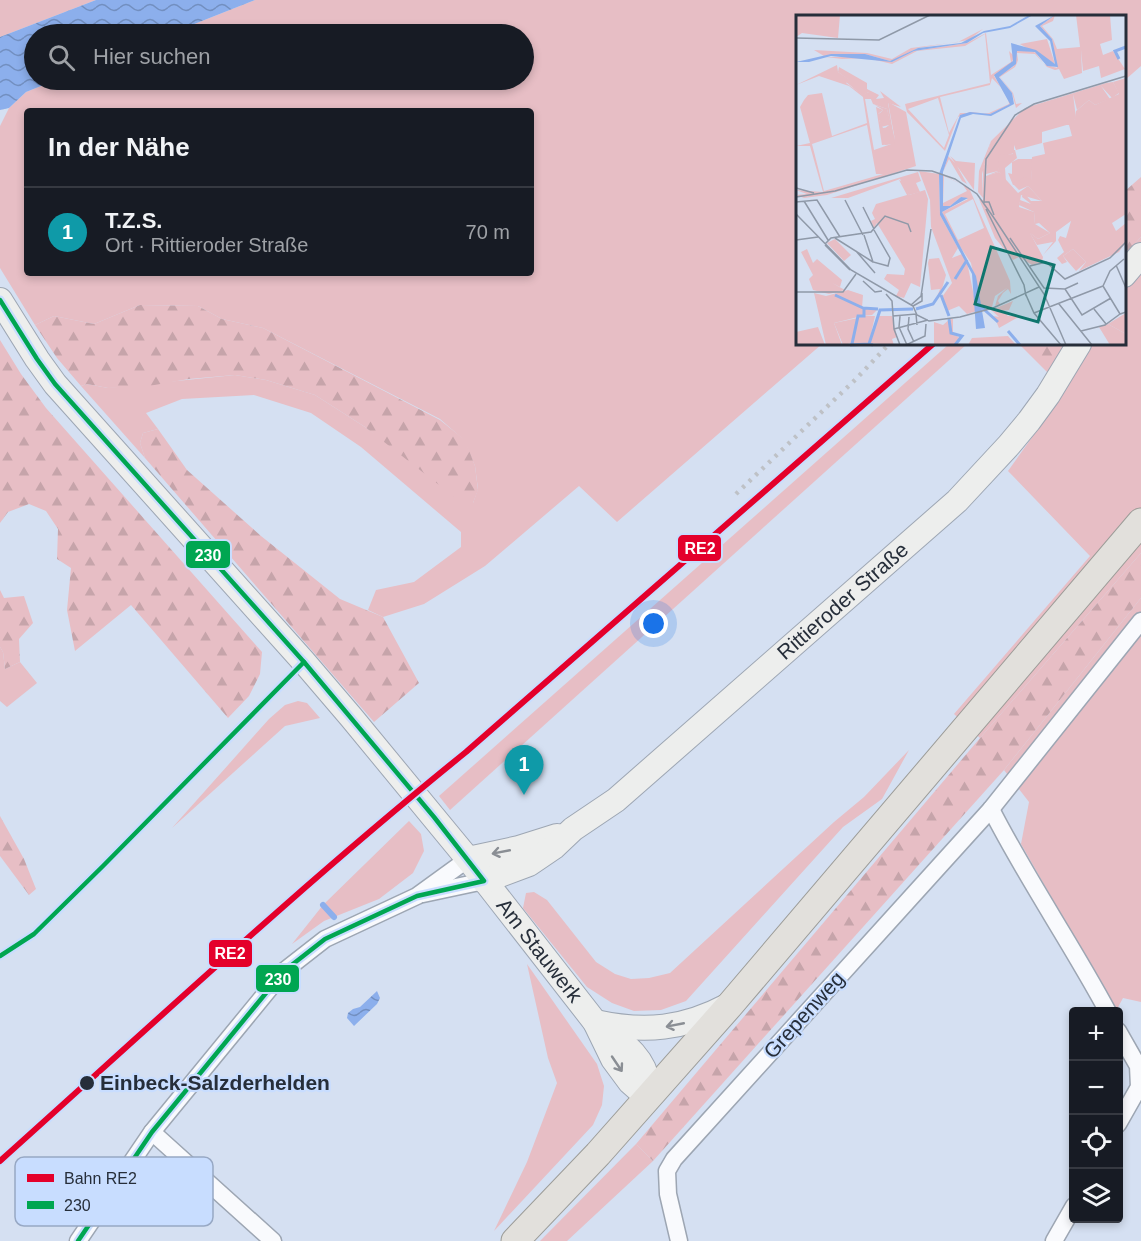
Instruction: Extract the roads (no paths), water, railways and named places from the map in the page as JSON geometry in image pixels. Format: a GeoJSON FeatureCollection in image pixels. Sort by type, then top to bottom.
{"type":"FeatureCollection","features":[{"type":"Feature","properties":{"kind":"main road"},"geometry":{"type":"LineString","coordinates":[[515,1241],[591,1162],[730,1005],[1141,522]]}},
{"type":"Feature","properties":{"kind":"street"},"geometry":{"type":"LineString","coordinates":[[1126,274],[1141,255]]}},
{"type":"Feature","properties":{"kind":"street","name":"Am Stauwerk"},"geometry":{"type":"LineString","coordinates":[[0,300],[37,359],[56,384],[351,717],[468,859],[595,1022],[633,1052],[648,1082],[648,1098]]}},
{"type":"Feature","properties":{"kind":"street","name":"Rittieroder Straße"},"geometry":{"type":"LineString","coordinates":[[484,881],[529,864],[554,847],[573,829],[616,800],[957,501],[1029,421],[1078,345]]}},
{"type":"Feature","properties":{"kind":"street","name":"Grepenweg"},"geometry":{"type":"LineString","coordinates":[[679,1241],[668,1194],[667,1171],[674,1159],[991,809],[1141,621]]}},
{"type":"Feature","properties":{"kind":"street"},"geometry":{"type":"LineString","coordinates":[[991,809],[1007,842],[1087,972],[1106,1007]]}},
{"type":"Feature","properties":{"kind":"street","name":"Rittieroder Straße"},"geometry":{"type":"LineString","coordinates":[[468,859],[519,848],[573,829]]}},
{"type":"Feature","properties":{"kind":"street"},"geometry":{"type":"LineString","coordinates":[[135,1157],[152,1132],[284,971],[325,939],[417,896],[468,859]]}},
{"type":"Feature","properties":{"kind":"street"},"geometry":{"type":"LineString","coordinates":[[417,896],[484,881]]}},
{"type":"Feature","properties":{"kind":"street"},"geometry":{"type":"LineString","coordinates":[[595,1022],[617,1027],[662,1028],[697,1020],[730,1005]]}},
{"type":"Feature","properties":{"kind":"street"},"geometry":{"type":"LineString","coordinates":[[1123,1038],[1138,1066],[1139,1087],[1123,1117]]}},
{"type":"Feature","properties":{"kind":"street"},"geometry":{"type":"LineString","coordinates":[[152,1132],[180,1157]]}},
{"type":"Feature","properties":{"kind":"street"},"geometry":{"type":"LineString","coordinates":[[213,1187],[273,1241]]}},
{"type":"Feature","properties":{"kind":"street"},"geometry":{"type":"LineString","coordinates":[[1054,1241],[1069,1215]]}},
{"type":"Feature","properties":{"kind":"street"},"geometry":{"type":"LineString","coordinates":[[78,1241],[88,1226]]}},
{"type":"Feature","properties":{"kind":"water"},"geometry":{"type":"Polygon","coordinates":[[[96,0],[255,0],[194,24],[34,24],[96,0]]]}},
{"type":"Feature","properties":{"kind":"water"},"geometry":{"type":"Polygon","coordinates":[[[24,28],[24,90],[31,90],[9,108],[0,110],[0,37],[24,28]]]}},
{"type":"Feature","properties":{"kind":"water"},"geometry":{"type":"Polygon","coordinates":[[[377,991],[380,998],[377,1004],[354,1026],[347,1018],[348,1013],[360,1007],[377,991]]]}},
{"type":"Feature","properties":{"kind":"waterway"},"geometry":{"type":"LineString","coordinates":[[323,905],[334,917]]}},
{"type":"Feature","properties":{"kind":"railway"},"geometry":{"type":"LineString","coordinates":[[736,494],[857,378],[888,345]]}},
{"type":"Feature","properties":{"kind":"rail line","name":"RE2"},"geometry":{"type":"LineString","coordinates":[[0,1161],[288,902],[466,752],[932,345]]}},
{"type":"Feature","properties":{"kind":"place","name":"T.Z.S."},"geometry":{"type":"Point","coordinates":[524,795]}},
{"type":"Feature","properties":{"kind":"place","name":"Einbeck-Salzderhelden"},"geometry":{"type":"Point","coordinates":[87,1083]}}]}
